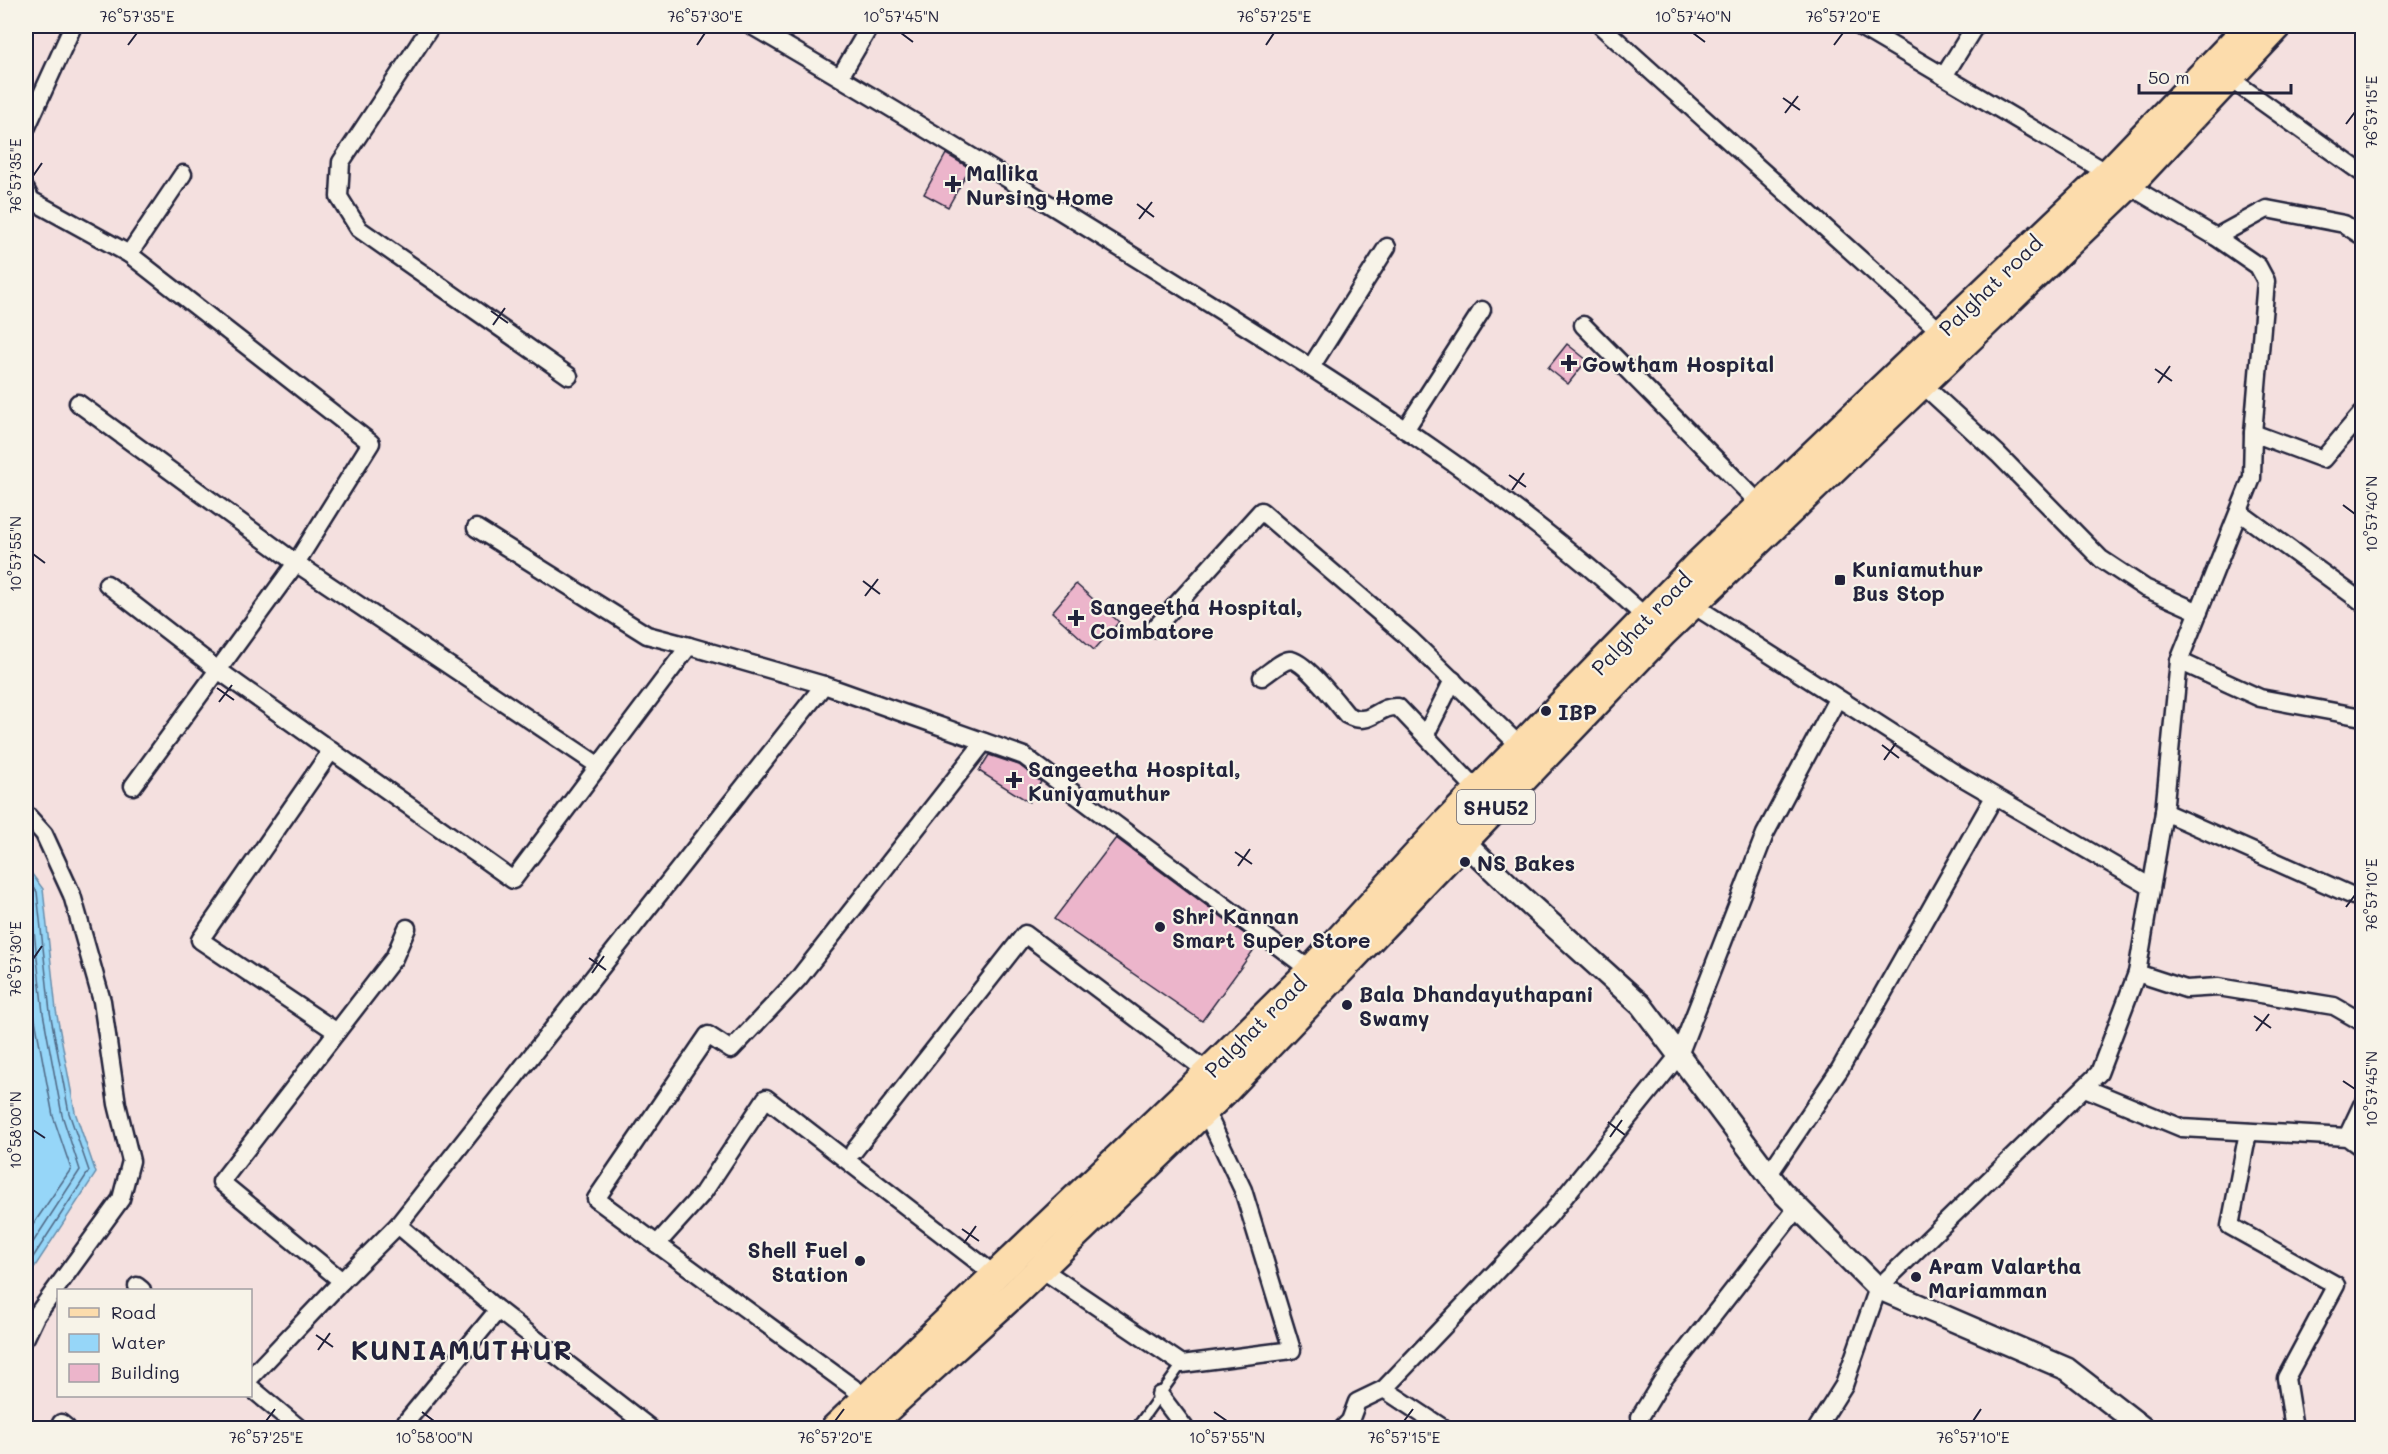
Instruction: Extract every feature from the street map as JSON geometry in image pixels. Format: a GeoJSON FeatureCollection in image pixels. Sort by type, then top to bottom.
{"type":"FeatureCollection","features":[{"type":"Feature","properties":{"kind":"main road","name":"Palghat road"},"geometry":{"type":"LineString","coordinates":[[1682,598],[1921,383],[2117,180],[2249,26]]}},
{"type":"Feature","properties":{"kind":"main road","name":"Palghat road"},"geometry":{"type":"LineString","coordinates":[[866,1428],[1040,1268],[1205,1110],[1320,978],[1454,832],[1682,598],[1761,504],[1941,332],[2117,180],[2229,78],[2278,26]]}},
{"type":"Feature","properties":{"kind":"main road","name":"Palghat road"},"geometry":{"type":"LineString","coordinates":[[1454,832],[1478,791],[1521,747],[1655,626]]}},
{"type":"Feature","properties":{"kind":"main road","name":"Palghat road"},"geometry":{"type":"LineString","coordinates":[[835,1428],[1208,1072],[1320,978]]}},
{"type":"Feature","properties":{"kind":"street"},"geometry":{"type":"LineString","coordinates":[[26,129],[73,26]]}},
{"type":"Feature","properties":{"kind":"street"},"geometry":{"type":"LineString","coordinates":[[431,26],[341,162],[339,197],[359,229],[569,376]]}},
{"type":"Feature","properties":{"kind":"street"},"geometry":{"type":"LineString","coordinates":[[752,26],[938,134],[1311,367],[1541,526],[1655,626]]}},
{"type":"Feature","properties":{"kind":"street"},"geometry":{"type":"LineString","coordinates":[[840,77],[870,26]]}},
{"type":"Feature","properties":{"kind":"street"},"geometry":{"type":"LineString","coordinates":[[1601,26],[1941,332]]}},
{"type":"Feature","properties":{"kind":"street"},"geometry":{"type":"LineString","coordinates":[[1817,1428],[1844,1385],[1878,1288],[2099,1073],[2137,973],[2164,812],[2179,661],[2252,478],[2253,433],[2266,281],[2258,266],[2216,237],[1859,26]]}},
{"type":"Feature","properties":{"kind":"street"},"geometry":{"type":"LineString","coordinates":[[1944,76],[1975,26]]}},
{"type":"Feature","properties":{"kind":"street"},"geometry":{"type":"LineString","coordinates":[[2229,78],[2362,173]]}},
{"type":"Feature","properties":{"kind":"street"},"geometry":{"type":"LineString","coordinates":[[129,254],[183,174]]}},
{"type":"Feature","properties":{"kind":"street"},"geometry":{"type":"LineString","coordinates":[[26,190],[31,200],[129,254],[371,443],[296,563],[133,786]]}},
{"type":"Feature","properties":{"kind":"street"},"geometry":{"type":"LineString","coordinates":[[2216,237],[2267,209],[2344,224],[2362,236]]}},
{"type":"Feature","properties":{"kind":"street"},"geometry":{"type":"LineString","coordinates":[[1311,367],[1387,247]]}},
{"type":"Feature","properties":{"kind":"street"},"geometry":{"type":"LineString","coordinates":[[1405,430],[1482,310]]}},
{"type":"Feature","properties":{"kind":"street"},"geometry":{"type":"LineString","coordinates":[[1583,326],[1761,504]]}},
{"type":"Feature","properties":{"kind":"street"},"geometry":{"type":"LineString","coordinates":[[1921,383],[1998,454],[2101,559],[2145,588],[2199,612]]}},
{"type":"Feature","properties":{"kind":"street"},"geometry":{"type":"LineString","coordinates":[[78,403],[296,563],[599,766]]}},
{"type":"Feature","properties":{"kind":"street"},"geometry":{"type":"LineString","coordinates":[[2253,433],[2322,459],[2362,413]]}},
{"type":"Feature","properties":{"kind":"street"},"geometry":{"type":"LineString","coordinates":[[1155,628],[1261,511],[1410,639],[1521,747]]}},
{"type":"Feature","properties":{"kind":"street"},"geometry":{"type":"LineString","coordinates":[[2239,512],[2362,602]]}},
{"type":"Feature","properties":{"kind":"street"},"geometry":{"type":"LineString","coordinates":[[476,528],[647,635],[824,685],[1024,756],[1320,978]]}},
{"type":"Feature","properties":{"kind":"street"},"geometry":{"type":"LineString","coordinates":[[107,584],[218,670],[513,880],[689,646]]}},
{"type":"Feature","properties":{"kind":"street"},"geometry":{"type":"LineString","coordinates":[[1682,598],[1837,699],[1994,797],[2151,887]]}},
{"type":"Feature","properties":{"kind":"street"},"geometry":{"type":"LineString","coordinates":[[1262,677],[1287,660],[1293,660],[1304,666],[1347,715],[1364,721],[1390,706],[1398,707],[1478,791]]}},
{"type":"Feature","properties":{"kind":"street"},"geometry":{"type":"LineString","coordinates":[[2179,661],[2260,698],[2362,717]]}},
{"type":"Feature","properties":{"kind":"street"},"geometry":{"type":"LineString","coordinates":[[1426,734],[1453,680]]}},
{"type":"Feature","properties":{"kind":"street"},"geometry":{"type":"LineString","coordinates":[[252,1376],[398,1225],[824,685]]}},
{"type":"Feature","properties":{"kind":"street"},"geometry":{"type":"LineString","coordinates":[[1343,1428],[1350,1421],[1357,1402],[1384,1389],[1549,1216],[1679,1055],[1765,834],[1837,699]]}},
{"type":"Feature","properties":{"kind":"street"},"geometry":{"type":"LineString","coordinates":[[867,1398],[596,1199],[708,1035],[731,1050],[798,979],[984,742]]}},
{"type":"Feature","properties":{"kind":"street"},"geometry":{"type":"LineString","coordinates":[[331,751],[200,940],[337,1032]]}},
{"type":"Feature","properties":{"kind":"street"},"geometry":{"type":"LineString","coordinates":[[1768,1174],[1840,1069],[1994,797]]}},
{"type":"Feature","properties":{"kind":"street"},"geometry":{"type":"LineString","coordinates":[[2164,812],[2353,896]]}},
{"type":"Feature","properties":{"kind":"street"},"geometry":{"type":"LineString","coordinates":[[26,814],[44,834],[72,895],[102,1001],[117,1104],[131,1161],[121,1199],[36,1316],[26,1337]]}},
{"type":"Feature","properties":{"kind":"street"},"geometry":{"type":"LineString","coordinates":[[1454,832],[1641,1005],[1768,1174],[1878,1288],[2067,1369],[2143,1428]]}},
{"type":"Feature","properties":{"kind":"street"},"geometry":{"type":"LineString","coordinates":[[342,1281],[221,1182],[394,958],[407,928]]}},
{"type":"Feature","properties":{"kind":"street"},"geometry":{"type":"LineString","coordinates":[[854,1151],[1025,934],[1208,1072]]}},
{"type":"Feature","properties":{"kind":"street"},"geometry":{"type":"LineString","coordinates":[[2137,973],[2186,989],[2218,987],[2334,1006],[2362,1022]]}},
{"type":"Feature","properties":{"kind":"street"},"geometry":{"type":"LineString","coordinates":[[2085,1088],[2182,1128],[2347,1137],[2362,1148]]}},
{"type":"Feature","properties":{"kind":"street"},"geometry":{"type":"LineString","coordinates":[[657,1244],[703,1193],[766,1098],[995,1275]]}},
{"type":"Feature","properties":{"kind":"street"},"geometry":{"type":"LineString","coordinates":[[2347,1137],[2362,1105]]}},
{"type":"Feature","properties":{"kind":"street"},"geometry":{"type":"LineString","coordinates":[[1040,1268],[1182,1364],[1292,1350],[1243,1190],[1205,1110]]}},
{"type":"Feature","properties":{"kind":"street"},"geometry":{"type":"LineString","coordinates":[[2248,1132],[2230,1226],[2336,1285],[2286,1378],[2294,1428]]}},
{"type":"Feature","properties":{"kind":"street"},"geometry":{"type":"LineString","coordinates":[[1642,1428],[1640,1417],[1662,1381],[1798,1207]]}},
{"type":"Feature","properties":{"kind":"street"},"geometry":{"type":"LineString","coordinates":[[398,1225],[498,1310],[650,1428]]}},
{"type":"Feature","properties":{"kind":"street"},"geometry":{"type":"LineString","coordinates":[[401,1428],[498,1310]]}},
{"type":"Feature","properties":{"kind":"street"},"geometry":{"type":"LineString","coordinates":[[252,1389],[299,1428]]}},
{"type":"Feature","properties":{"kind":"street"},"geometry":{"type":"LineString","coordinates":[[1384,1389],[1443,1428]]}},
{"type":"Feature","properties":{"kind":"street"},"geometry":{"type":"LineString","coordinates":[[1160,1395],[1185,1428]]}},
{"type":"Feature","properties":{"kind":"lane"},"geometry":{"type":"LineString","coordinates":[[1136,1428],[1182,1364]]}},
{"type":"Feature","properties":{"kind":"water"},"geometry":{"type":"Polygon","coordinates":[[[26,866],[43,889],[56,1010],[75,1112],[96,1173],[26,1280],[26,866]]]}},
{"type":"Feature","properties":{"kind":"building"},"geometry":{"type":"Polygon","coordinates":[[[946,154],[970,168],[948,207],[924,194],[946,154]]]}},
{"type":"Feature","properties":{"kind":"building"},"geometry":{"type":"Polygon","coordinates":[[[1567,344],[1587,360],[1568,384],[1548,368],[1567,344]]]}},
{"type":"Feature","properties":{"kind":"building"},"geometry":{"type":"Polygon","coordinates":[[[1076,584],[1119,622],[1094,650],[1052,612],[1076,584]]]}},
{"type":"Feature","properties":{"kind":"building"},"geometry":{"type":"Polygon","coordinates":[[[989,755],[1019,765],[1041,782],[1029,802],[979,771],[989,755]]]}},
{"type":"Feature","properties":{"kind":"building","name":"Shri Kannan Smart Super Store"},"geometry":{"type":"Polygon","coordinates":[[[1116,838],[1258,944],[1202,1021],[1054,919],[1116,838]]]}},
{"type":"Feature","properties":{"kind":"place","name":"Mallika Nursing Home"},"geometry":{"type":"Point","coordinates":[953,184]}},
{"type":"Feature","properties":{"kind":"place","name":"Gowtham Hospital"},"geometry":{"type":"Point","coordinates":[1569,363]}},
{"type":"Feature","properties":{"kind":"place","name":"Kuniamuthur Bus Stop"},"geometry":{"type":"Point","coordinates":[1840,580]}},
{"type":"Feature","properties":{"kind":"place","name":"Sangeetha Hospital, Coimbatore"},"geometry":{"type":"Point","coordinates":[1076,618]}},
{"type":"Feature","properties":{"kind":"place","name":"IBP"},"geometry":{"type":"Point","coordinates":[1546,711]}},
{"type":"Feature","properties":{"kind":"place","name":"Sangeetha Hospital, Kuniyamuthur"},"geometry":{"type":"Point","coordinates":[1014,780]}},
{"type":"Feature","properties":{"kind":"place","name":"NS Bakes"},"geometry":{"type":"Point","coordinates":[1465,862]}},
{"type":"Feature","properties":{"kind":"place","name":"Shri Kannan Smart Super Store"},"geometry":{"type":"Point","coordinates":[1160,927]}},
{"type":"Feature","properties":{"kind":"place","name":"Bala Dhandayuthapani Swamy"},"geometry":{"type":"Point","coordinates":[1347,1005]}},
{"type":"Feature","properties":{"kind":"place","name":"Shell Fuel Station"},"geometry":{"type":"Point","coordinates":[860,1261]}},
{"type":"Feature","properties":{"kind":"place","name":"Aram Valartha Mariamman"},"geometry":{"type":"Point","coordinates":[1916,1277]}},
{"type":"Feature","properties":{"kind":"district","name":"KUNIAMUTHUR"},"geometry":{"type":"Point","coordinates":[462,1349]}}]}
